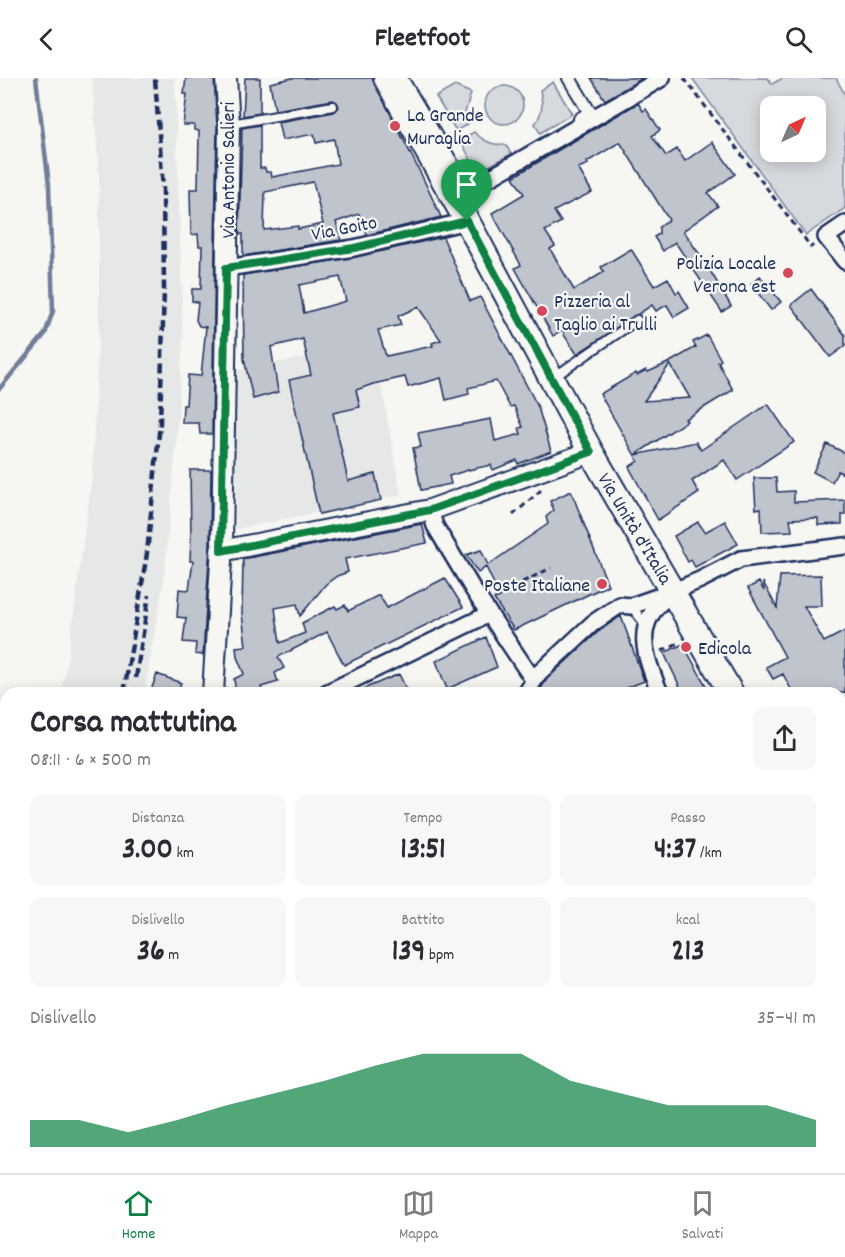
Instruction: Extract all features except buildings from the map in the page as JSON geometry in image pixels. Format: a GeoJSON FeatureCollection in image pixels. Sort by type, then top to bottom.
{"type":"FeatureCollection","features":[{"type":"Feature","properties":{"kind":"main road","name":"Via Unità d'Italia"},"geometry":{"type":"LineString","coordinates":[[386,78],[455,198],[591,452],[674,591],[728,687]]}},
{"type":"Feature","properties":{"kind":"street","name":"Via Antonio Salieri"},"geometry":{"type":"LineString","coordinates":[[213,687],[221,551],[229,125],[226,78]]}},
{"type":"Feature","properties":{"kind":"street"},"geometry":{"type":"LineString","coordinates":[[401,78],[466,187],[590,113],[569,78]]}},
{"type":"Feature","properties":{"kind":"street"},"geometry":{"type":"LineString","coordinates":[[455,198],[659,79]]}},
{"type":"Feature","properties":{"kind":"street","name":"Via Goito"},"geometry":{"type":"LineString","coordinates":[[226,268],[354,248],[467,221]]}},
{"type":"Feature","properties":{"kind":"street"},"geometry":{"type":"LineString","coordinates":[[845,224],[826,237],[845,261]]}},
{"type":"Feature","properties":{"kind":"street"},"geometry":{"type":"LineString","coordinates":[[221,551],[430,510],[591,452]]}},
{"type":"Feature","properties":{"kind":"street"},"geometry":{"type":"LineString","coordinates":[[430,510],[435,526],[530,687],[540,673],[593,622],[620,605],[632,606],[674,591],[741,559],[845,546]]}},
{"type":"Feature","properties":{"kind":"street"},"geometry":{"type":"LineString","coordinates":[[658,687],[645,655],[645,624],[654,606],[674,591]]}},
{"type":"Feature","properties":{"kind":"street"},"geometry":{"type":"LineString","coordinates":[[337,687],[485,608]]}},
{"type":"Feature","properties":{"kind":"lane"},"geometry":{"type":"LineString","coordinates":[[229,125],[333,106]]}},
{"type":"Feature","properties":{"kind":"lane"},"geometry":{"type":"LineString","coordinates":[[551,379],[637,320]]}},
{"type":"Feature","properties":{"kind":"lane"},"geometry":{"type":"LineString","coordinates":[[632,606],[645,624]]}},
{"type":"Feature","properties":{"kind":"path"},"geometry":{"type":"LineString","coordinates":[[684,78],[811,247],[826,237]]}},
{"type":"Feature","properties":{"kind":"path"},"geometry":{"type":"LineString","coordinates":[[513,515],[542,489]]}},
{"type":"Feature","properties":{"kind":"path"},"geometry":{"type":"LineString","coordinates":[[485,608],[551,568]]}},
{"type":"Feature","properties":{"kind":"path"},"geometry":{"type":"LineString","coordinates":[[659,652],[680,642],[676,634]]}},
{"type":"Feature","properties":{"kind":"shaded area"},"geometry":{"type":"Polygon","coordinates":[[[92,78],[175,78],[183,338],[164,578],[145,687],[62,687],[92,475],[99,325],[99,175],[92,78]]]}},
{"type":"Feature","properties":{"kind":"shaded area"},"geometry":{"type":"Polygon","coordinates":[[[692,78],[768,78],[772,84],[783,78],[836,78],[845,95],[845,208],[806,235],[692,78]]]}},
{"type":"Feature","properties":{"kind":"shaded area"},"geometry":{"type":"Polygon","coordinates":[[[553,82],[572,114],[540,133],[535,124],[542,108],[540,90],[553,82]]]}},
{"type":"Feature","properties":{"kind":"shaded area"},"geometry":{"type":"Polygon","coordinates":[[[455,86],[471,93],[465,113],[468,124],[456,131],[436,97],[455,86]]]}},
{"type":"Feature","properties":{"kind":"shaded area"},"geometry":{"type":"Polygon","coordinates":[[[504,86],[518,91],[523,105],[518,119],[504,124],[490,119],[485,105],[490,91],[504,86]]]}},
{"type":"Feature","properties":{"kind":"shaded area"},"geometry":{"type":"Polygon","coordinates":[[[474,132],[489,142],[506,145],[511,154],[478,172],[460,140],[474,132]]]}},
{"type":"Feature","properties":{"kind":"shaded area"},"geometry":{"type":"Polygon","coordinates":[[[374,344],[401,495],[236,529],[235,371],[374,344]]]}},
{"type":"Feature","properties":{"kind":"waterway"},"geometry":{"type":"LineString","coordinates":[[0,388],[45,334],[53,311],[49,185],[36,78]]}},
{"type":"Feature","properties":{"kind":"railway"},"geometry":{"type":"LineString","coordinates":[[125,687],[147,553],[160,423],[164,289],[163,189],[155,78]]}},
{"type":"Feature","properties":{"kind":"railway"},"geometry":{"type":"LineString","coordinates":[[136,678],[149,595]]}},
{"type":"Feature","properties":{"kind":"place","name":"La Grande Muraglia"},"geometry":{"type":"Point","coordinates":[395,126]}},
{"type":"Feature","properties":{"kind":"place","name":"Polizia Locale Verona est"},"geometry":{"type":"Point","coordinates":[788,273]}},
{"type":"Feature","properties":{"kind":"place","name":"Pizzeria al Taglio ai Trulli"},"geometry":{"type":"Point","coordinates":[542,311]}},
{"type":"Feature","properties":{"kind":"place","name":"Poste Italiane"},"geometry":{"type":"Point","coordinates":[602,584]}},
{"type":"Feature","properties":{"kind":"place","name":"Edicola"},"geometry":{"type":"Point","coordinates":[686,647]}},
{"type":"Feature","properties":{"kind":"route"},"geometry":{"type":"LineString","coordinates":[[467,221],[591,452],[430,510],[221,551],[226,268],[354,248],[467,221]]}}]}
